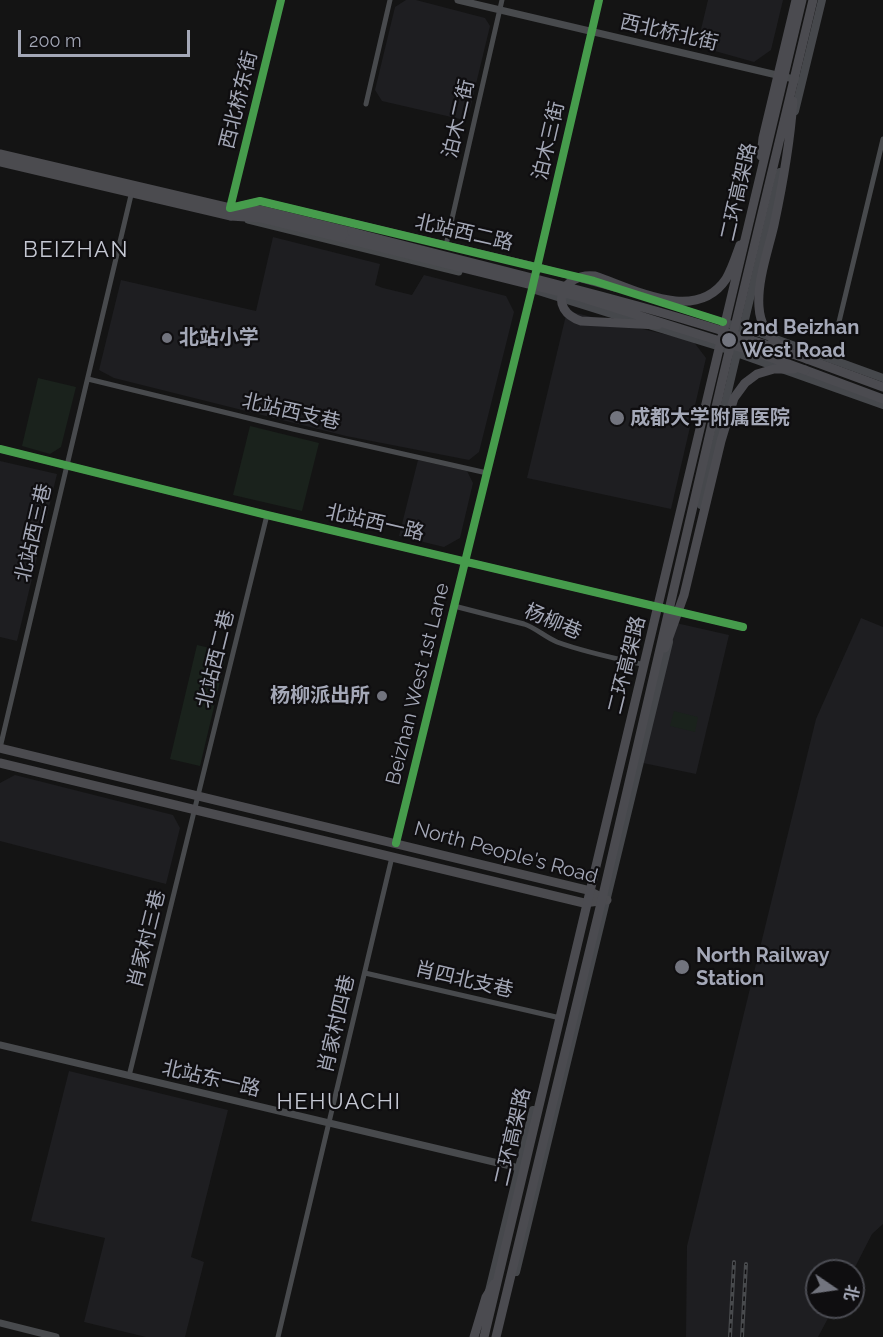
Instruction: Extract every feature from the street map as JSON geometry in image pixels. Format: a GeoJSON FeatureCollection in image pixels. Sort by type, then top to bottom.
{"type":"FeatureCollection","features":[{"type":"Feature","properties":{"kind":"highway","name":"二环高架路"},"geometry":{"type":"LineString","coordinates":[[484,1337],[757,194],[763,138],[799,0]]}},
{"type":"Feature","properties":{"kind":"highway","name":"二环高架路"},"geometry":{"type":"LineString","coordinates":[[498,1337],[796,70],[815,0]]}},
{"type":"Feature","properties":{"kind":"highway"},"geometry":{"type":"LineString","coordinates":[[796,70],[784,179],[761,285],[759,307],[769,338],[807,359]]}},
{"type":"Feature","properties":{"kind":"highway"},"geometry":{"type":"LineString","coordinates":[[675,326],[581,321],[571,318],[564,310],[562,297],[566,285],[574,278],[584,274],[668,300],[699,301],[714,292],[726,279],[754,206]]}},
{"type":"Feature","properties":{"kind":"highway"},"geometry":{"type":"LineString","coordinates":[[230,212],[351,236],[584,291],[767,344],[883,387]]}},
{"type":"Feature","properties":{"kind":"highway"},"geometry":{"type":"LineString","coordinates":[[351,236],[580,297],[675,326],[883,399]]}},
{"type":"Feature","properties":{"kind":"highway"},"geometry":{"type":"LineString","coordinates":[[652,683],[684,595],[727,418],[734,398],[745,382],[757,374],[774,369],[805,370]]}},
{"type":"Feature","properties":{"kind":"highway"},"geometry":{"type":"LineString","coordinates":[[476,1337],[486,1297],[498,1277]]}},
{"type":"Feature","properties":{"kind":"main road"},"geometry":{"type":"LineString","coordinates":[[476,1337],[584,903],[799,0]]}},
{"type":"Feature","properties":{"kind":"main road"},"geometry":{"type":"LineString","coordinates":[[498,1337],[607,900],[822,0]]}},
{"type":"Feature","properties":{"kind":"main road","name":"北站西二路"},"geometry":{"type":"LineString","coordinates":[[0,154],[132,190]]}},
{"type":"Feature","properties":{"kind":"main road","name":"北站西二路"},"geometry":{"type":"LineString","coordinates":[[0,162],[230,212]]}},
{"type":"Feature","properties":{"kind":"main road","name":"北站西二路"},"geometry":{"type":"LineString","coordinates":[[532,289],[717,346],[883,405]]}},
{"type":"Feature","properties":{"kind":"main road"},"geometry":{"type":"LineString","coordinates":[[723,322],[883,378]]}},
{"type":"Feature","properties":{"kind":"main road","name":"North People's Road"},"geometry":{"type":"LineString","coordinates":[[0,748],[587,890],[607,900]]}},
{"type":"Feature","properties":{"kind":"main road","name":"North People's Road"},"geometry":{"type":"LineString","coordinates":[[0,763],[584,903],[607,900]]}},
{"type":"Feature","properties":{"kind":"street","name":"西北桥东街"},"geometry":{"type":"LineString","coordinates":[[230,212],[280,0]]}},
{"type":"Feature","properties":{"kind":"street"},"geometry":{"type":"LineString","coordinates":[[366,104],[390,0]]}},
{"type":"Feature","properties":{"kind":"street","name":"西北桥北街"},"geometry":{"type":"LineString","coordinates":[[458,0],[802,81]]}},
{"type":"Feature","properties":{"kind":"street","name":"泊木二街"},"geometry":{"type":"LineString","coordinates":[[446,245],[502,0]]}},
{"type":"Feature","properties":{"kind":"street","name":"泊木三街"},"geometry":{"type":"LineString","coordinates":[[532,289],[598,0]]}},
{"type":"Feature","properties":{"kind":"street"},"geometry":{"type":"LineString","coordinates":[[838,326],[883,138]]}},
{"type":"Feature","properties":{"kind":"street","name":"北站西三巷"},"geometry":{"type":"LineString","coordinates":[[0,748],[132,190]]}},
{"type":"Feature","properties":{"kind":"street","name":"北站西二路"},"geometry":{"type":"LineString","coordinates":[[230,212],[260,201],[594,281],[723,322]]}},
{"type":"Feature","properties":{"kind":"street","name":"北站西二路"},"geometry":{"type":"LineString","coordinates":[[230,212],[532,289]]}},
{"type":"Feature","properties":{"kind":"street","name":"Beizhan West 1st Lane"},"geometry":{"type":"LineString","coordinates":[[396,843],[532,289]]}},
{"type":"Feature","properties":{"kind":"street","name":"北站西支巷"},"geometry":{"type":"LineString","coordinates":[[88,379],[293,429],[487,472]]}},
{"type":"Feature","properties":{"kind":"street","name":"北站西一路"},"geometry":{"type":"LineString","coordinates":[[0,449],[267,515],[743,627]]}},
{"type":"Feature","properties":{"kind":"street","name":"北站西二巷"},"geometry":{"type":"LineString","coordinates":[[195,809],[267,515]]}},
{"type":"Feature","properties":{"kind":"street","name":"杨柳巷"},"geometry":{"type":"LineString","coordinates":[[454,606],[533,627],[541,635],[585,651],[641,664]]}},
{"type":"Feature","properties":{"kind":"street","name":"肖家村三巷"},"geometry":{"type":"LineString","coordinates":[[129,1076],[195,809]]}},
{"type":"Feature","properties":{"kind":"street","name":"肖家村四巷"},"geometry":{"type":"LineString","coordinates":[[278,1337],[392,857]]}},
{"type":"Feature","properties":{"kind":"street","name":"肖四北支巷"},"geometry":{"type":"LineString","coordinates":[[365,973],[556,1017]]}},
{"type":"Feature","properties":{"kind":"street","name":"北站东一路"},"geometry":{"type":"LineString","coordinates":[[0,1045],[519,1168]]}},
{"type":"Feature","properties":{"kind":"street"},"geometry":{"type":"LineString","coordinates":[[0,1323],[56,1337]]}},
{"type":"Feature","properties":{"kind":"shaded area"},"geometry":{"type":"Polygon","coordinates":[[[406,0],[416,0],[485,18],[490,26],[469,113],[460,119],[382,101],[375,90],[395,7],[406,0]]]}},
{"type":"Feature","properties":{"kind":"shaded area"},"geometry":{"type":"Polygon","coordinates":[[[708,0],[783,0],[771,50],[754,62],[697,46],[708,0]]]}},
{"type":"Feature","properties":{"kind":"shaded area"},"geometry":{"type":"Polygon","coordinates":[[[273,237],[380,264],[375,285],[383,288],[412,295],[424,275],[506,296],[514,312],[479,452],[469,460],[346,436],[114,378],[99,370],[121,280],[256,311],[273,237]]]}},
{"type":"Feature","properties":{"kind":"shaded area","name":"成都大学附属医院"},"geometry":{"type":"Polygon","coordinates":[[[567,311],[693,341],[706,358],[671,509],[527,478],[567,311]]]}},
{"type":"Feature","properties":{"kind":"shaded area"},"geometry":{"type":"Polygon","coordinates":[[[38,378],[76,387],[61,447],[50,454],[22,446],[38,378]]]}},
{"type":"Feature","properties":{"kind":"shaded area"},"geometry":{"type":"Polygon","coordinates":[[[250,426],[319,443],[302,511],[233,495],[250,426]]]}},
{"type":"Feature","properties":{"kind":"shaded area"},"geometry":{"type":"Polygon","coordinates":[[[418,460],[467,471],[473,483],[460,538],[444,547],[399,536],[418,460]]]}},
{"type":"Feature","properties":{"kind":"shaded area"},"geometry":{"type":"Polygon","coordinates":[[[0,461],[57,474],[17,641],[0,637],[0,461]]]}},
{"type":"Feature","properties":{"kind":"shaded area"},"geometry":{"type":"Polygon","coordinates":[[[861,618],[883,627],[883,1224],[872,1234],[859,1259],[805,1259],[805,1319],[828,1319],[818,1337],[686,1337],[687,1246],[816,719],[861,618]]]}},
{"type":"Feature","properties":{"kind":"shaded area"},"geometry":{"type":"Polygon","coordinates":[[[676,623],[729,635],[696,774],[643,763],[676,623]]]}},
{"type":"Feature","properties":{"kind":"shaded area"},"geometry":{"type":"Polygon","coordinates":[[[197,645],[227,652],[200,766],[170,759],[197,645]]]}},
{"type":"Feature","properties":{"kind":"shaded area"},"geometry":{"type":"Polygon","coordinates":[[[674,711],[698,717],[695,732],[670,726],[674,711]]]}},
{"type":"Feature","properties":{"kind":"shaded area"},"geometry":{"type":"Polygon","coordinates":[[[15,775],[173,815],[180,828],[166,884],[0,841],[0,783],[15,775]]]}},
{"type":"Feature","properties":{"kind":"shaded area"},"geometry":{"type":"Polygon","coordinates":[[[69,1071],[228,1110],[191,1257],[204,1262],[185,1337],[146,1337],[84,1322],[105,1238],[31,1221],[69,1071]]]}},
{"type":"Feature","properties":{"kind":"railway"},"geometry":{"type":"LineString","coordinates":[[730,1337],[734,1262]]}},
{"type":"Feature","properties":{"kind":"railway"},"geometry":{"type":"LineString","coordinates":[[742,1337],[746,1264]]}},
{"type":"Feature","properties":{"kind":"cycle path"},"geometry":{"type":"LineString","coordinates":[[281,0],[230,208],[260,201],[594,281],[723,322]]}},
{"type":"Feature","properties":{"kind":"cycle path"},"geometry":{"type":"LineString","coordinates":[[396,843],[532,289],[599,0]]}},
{"type":"Feature","properties":{"kind":"cycle path"},"geometry":{"type":"LineString","coordinates":[[0,449],[267,515],[743,627]]}},
{"type":"Feature","properties":{"kind":"place","name":"北站小学"},"geometry":{"type":"Point","coordinates":[167,338]}},
{"type":"Feature","properties":{"kind":"place","name":"2nd Beizhan West Road"},"geometry":{"type":"Point","coordinates":[729,340]}},
{"type":"Feature","properties":{"kind":"place","name":"成都大学附属医院"},"geometry":{"type":"Point","coordinates":[617,418]}},
{"type":"Feature","properties":{"kind":"place","name":"杨柳派出所"},"geometry":{"type":"Point","coordinates":[382,696]}},
{"type":"Feature","properties":{"kind":"place","name":"North Railway Station"},"geometry":{"type":"Point","coordinates":[682,967]}},
{"type":"Feature","properties":{"kind":"district","name":"BEIZHAN"},"geometry":{"type":"Point","coordinates":[76,250]}},
{"type":"Feature","properties":{"kind":"district","name":"HEHUACHI"},"geometry":{"type":"Point","coordinates":[339,1102]}}]}
